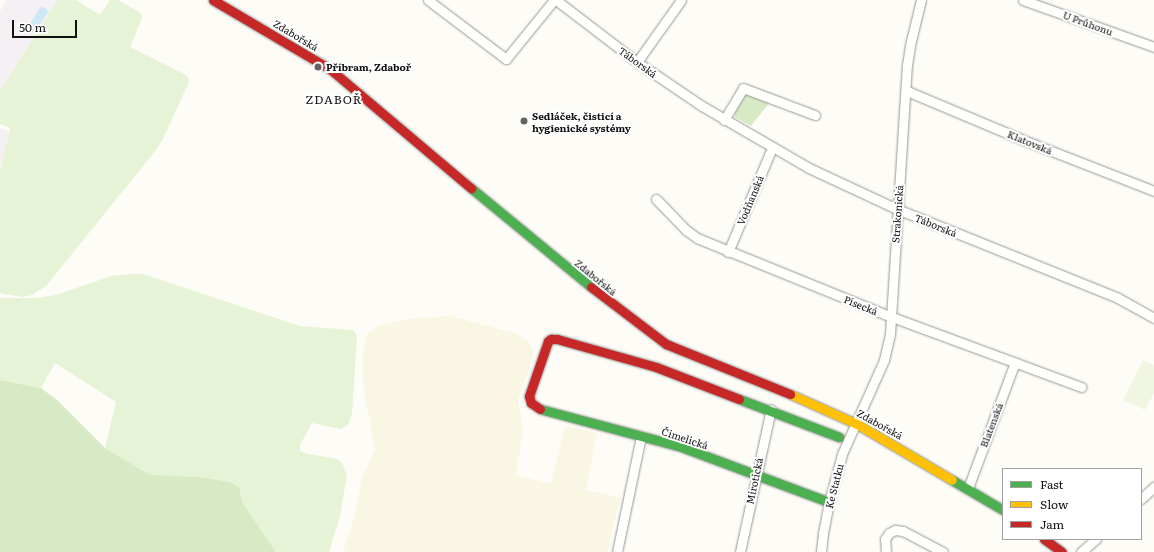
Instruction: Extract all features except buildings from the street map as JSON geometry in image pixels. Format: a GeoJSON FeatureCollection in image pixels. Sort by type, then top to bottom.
{"type":"FeatureCollection","features":[{"type":"Feature","properties":{"kind":"street","name":"Zdabořská"},"geometry":{"type":"LineString","coordinates":[[213,0],[297,48],[330,69],[623,313],[666,344],[805,400],[857,424],[1002,509]]}},
{"type":"Feature","properties":{"kind":"street","name":"Táborská"},"geometry":{"type":"LineString","coordinates":[[428,0],[506,59],[555,0],[637,62],[724,120],[809,168],[897,209],[1118,298],[1154,318]]}},
{"type":"Feature","properties":{"kind":"street"},"geometry":{"type":"LineString","coordinates":[[637,62],[681,0]]}},
{"type":"Feature","properties":{"kind":"street","name":"Strakonická"},"geometry":{"type":"LineString","coordinates":[[857,424],[884,360],[892,317],[897,209],[907,92],[907,65],[910,41],[921,0]]}},
{"type":"Feature","properties":{"kind":"street","name":"U Průhonu"},"geometry":{"type":"LineString","coordinates":[[1023,0],[1154,47]]}},
{"type":"Feature","properties":{"kind":"street"},"geometry":{"type":"LineString","coordinates":[[724,120],[743,88],[815,115]]}},
{"type":"Feature","properties":{"kind":"street","name":"Klatovská"},"geometry":{"type":"LineString","coordinates":[[907,92],[1026,141],[1154,191]]}},
{"type":"Feature","properties":{"kind":"street","name":"Vodňanská"},"geometry":{"type":"LineString","coordinates":[[728,252],[772,148]]}},
{"type":"Feature","properties":{"kind":"street","name":"Písecká"},"geometry":{"type":"LineString","coordinates":[[656,199],[686,230],[697,238],[728,252],[892,317],[1081,387]]}},
{"type":"Feature","properties":{"kind":"street","name":"Čimelická"},"geometry":{"type":"LineString","coordinates":[[771,409],[656,367],[557,339],[551,339],[548,342],[529,396],[531,403],[537,408],[679,446],[829,502]]}},
{"type":"Feature","properties":{"kind":"street","name":"Blatenská"},"geometry":{"type":"LineString","coordinates":[[968,488],[1015,362]]}},
{"type":"Feature","properties":{"kind":"street"},"geometry":{"type":"LineString","coordinates":[[771,409],[839,437]]}},
{"type":"Feature","properties":{"kind":"street","name":"Mirotická"},"geometry":{"type":"LineString","coordinates":[[740,552],[755,475],[771,409]]}},
{"type":"Feature","properties":{"kind":"street","name":"Ke Statku"},"geometry":{"type":"LineString","coordinates":[[821,552],[829,502],[842,454],[857,424]]}},
{"type":"Feature","properties":{"kind":"street"},"geometry":{"type":"LineString","coordinates":[[617,552],[641,436]]}},
{"type":"Feature","properties":{"kind":"street"},"geometry":{"type":"LineString","coordinates":[[1142,498],[1154,487]]}},
{"type":"Feature","properties":{"kind":"street"},"geometry":{"type":"LineString","coordinates":[[886,552],[885,539],[895,530],[903,531],[943,552]]}},
{"type":"Feature","properties":{"kind":"street"},"geometry":{"type":"LineString","coordinates":[[1045,540],[1050,549],[1062,552]]}},
{"type":"Feature","properties":{"kind":"street"},"geometry":{"type":"LineString","coordinates":[[1081,552],[1095,540]]}},
{"type":"Feature","properties":{"kind":"shaded area"},"geometry":{"type":"Polygon","coordinates":[[[7,0],[57,0],[0,91],[0,11],[7,0]]]}},
{"type":"Feature","properties":{"kind":"shaded area"},"geometry":{"type":"Polygon","coordinates":[[[0,128],[9,131],[0,171],[0,128]]]}},
{"type":"Feature","properties":{"kind":"shaded area"},"geometry":{"type":"Polygon","coordinates":[[[450,316],[515,333],[528,341],[533,350],[532,362],[518,400],[523,430],[516,475],[551,484],[565,426],[597,433],[586,490],[621,498],[612,529],[608,552],[343,552],[354,517],[362,478],[375,450],[363,385],[363,352],[367,334],[378,326],[393,322],[417,318],[450,316]]]}},
{"type":"Feature","properties":{"kind":"green space"},"geometry":{"type":"Polygon","coordinates":[[[57,0],[76,0],[100,15],[110,0],[118,0],[141,13],[142,18],[130,47],[184,74],[188,77],[189,82],[163,139],[152,155],[46,286],[32,295],[22,297],[0,293],[0,171],[10,128],[0,124],[0,91],[57,0]]]}},
{"type":"Feature","properties":{"kind":"green space"},"geometry":{"type":"Polygon","coordinates":[[[748,93],[770,102],[751,126],[735,117],[734,111],[743,94],[748,93]]]}},
{"type":"Feature","properties":{"kind":"green space"},"geometry":{"type":"Polygon","coordinates":[[[143,274],[300,326],[352,330],[355,332],[357,337],[352,414],[348,425],[341,429],[312,423],[300,445],[300,451],[304,453],[337,459],[342,463],[347,475],[340,516],[329,552],[276,552],[242,502],[238,487],[199,477],[150,476],[105,448],[116,402],[55,363],[41,388],[0,380],[0,298],[35,298],[56,295],[111,276],[143,274]]]}},
{"type":"Feature","properties":{"kind":"green space"},"geometry":{"type":"Polygon","coordinates":[[[1143,360],[1154,365],[1154,393],[1145,410],[1123,400],[1143,360]]]}},
{"type":"Feature","properties":{"kind":"green space"},"geometry":{"type":"Polygon","coordinates":[[[0,380],[41,388],[57,400],[105,448],[150,475],[199,477],[229,482],[239,487],[242,502],[276,552],[0,552],[0,380]]]}},
{"type":"Feature","properties":{"kind":"water"},"geometry":{"type":"Polygon","coordinates":[[[41,6],[49,11],[35,33],[27,28],[41,6]]]}},
{"type":"Feature","properties":{"kind":"traffic: fast"},"geometry":{"type":"LineString","coordinates":[[471,188],[591,287]]}},
{"type":"Feature","properties":{"kind":"traffic: fast"},"geometry":{"type":"LineString","coordinates":[[739,399],[839,437]]}},
{"type":"Feature","properties":{"kind":"traffic: fast"},"geometry":{"type":"LineString","coordinates":[[540,409],[679,446],[829,502]]}},
{"type":"Feature","properties":{"kind":"traffic: fast"},"geometry":{"type":"LineString","coordinates":[[952,480],[1002,509]]}},
{"type":"Feature","properties":{"kind":"traffic: slow"},"geometry":{"type":"LineString","coordinates":[[790,394],[857,424],[952,480]]}},
{"type":"Feature","properties":{"kind":"traffic: jam"},"geometry":{"type":"LineString","coordinates":[[213,0],[330,69],[471,188]]}},
{"type":"Feature","properties":{"kind":"traffic: jam"},"geometry":{"type":"LineString","coordinates":[[591,287],[666,344],[790,394]]}},
{"type":"Feature","properties":{"kind":"traffic: jam"},"geometry":{"type":"LineString","coordinates":[[540,409],[531,403],[529,396],[548,341],[551,339],[557,339],[656,367],[739,399]]}},
{"type":"Feature","properties":{"kind":"traffic: jam"},"geometry":{"type":"LineString","coordinates":[[1045,540],[1062,552]]}},
{"type":"Feature","properties":{"kind":"place","name":"Příbram, Zdaboř"},"geometry":{"type":"Point","coordinates":[318,67]}},
{"type":"Feature","properties":{"kind":"place","name":"Sedláček, čisticí a hygienické systémy"},"geometry":{"type":"Point","coordinates":[524,121]}},
{"type":"Feature","properties":{"kind":"district","name":"ZDABOŘ"},"geometry":{"type":"Point","coordinates":[334,100]}}]}
